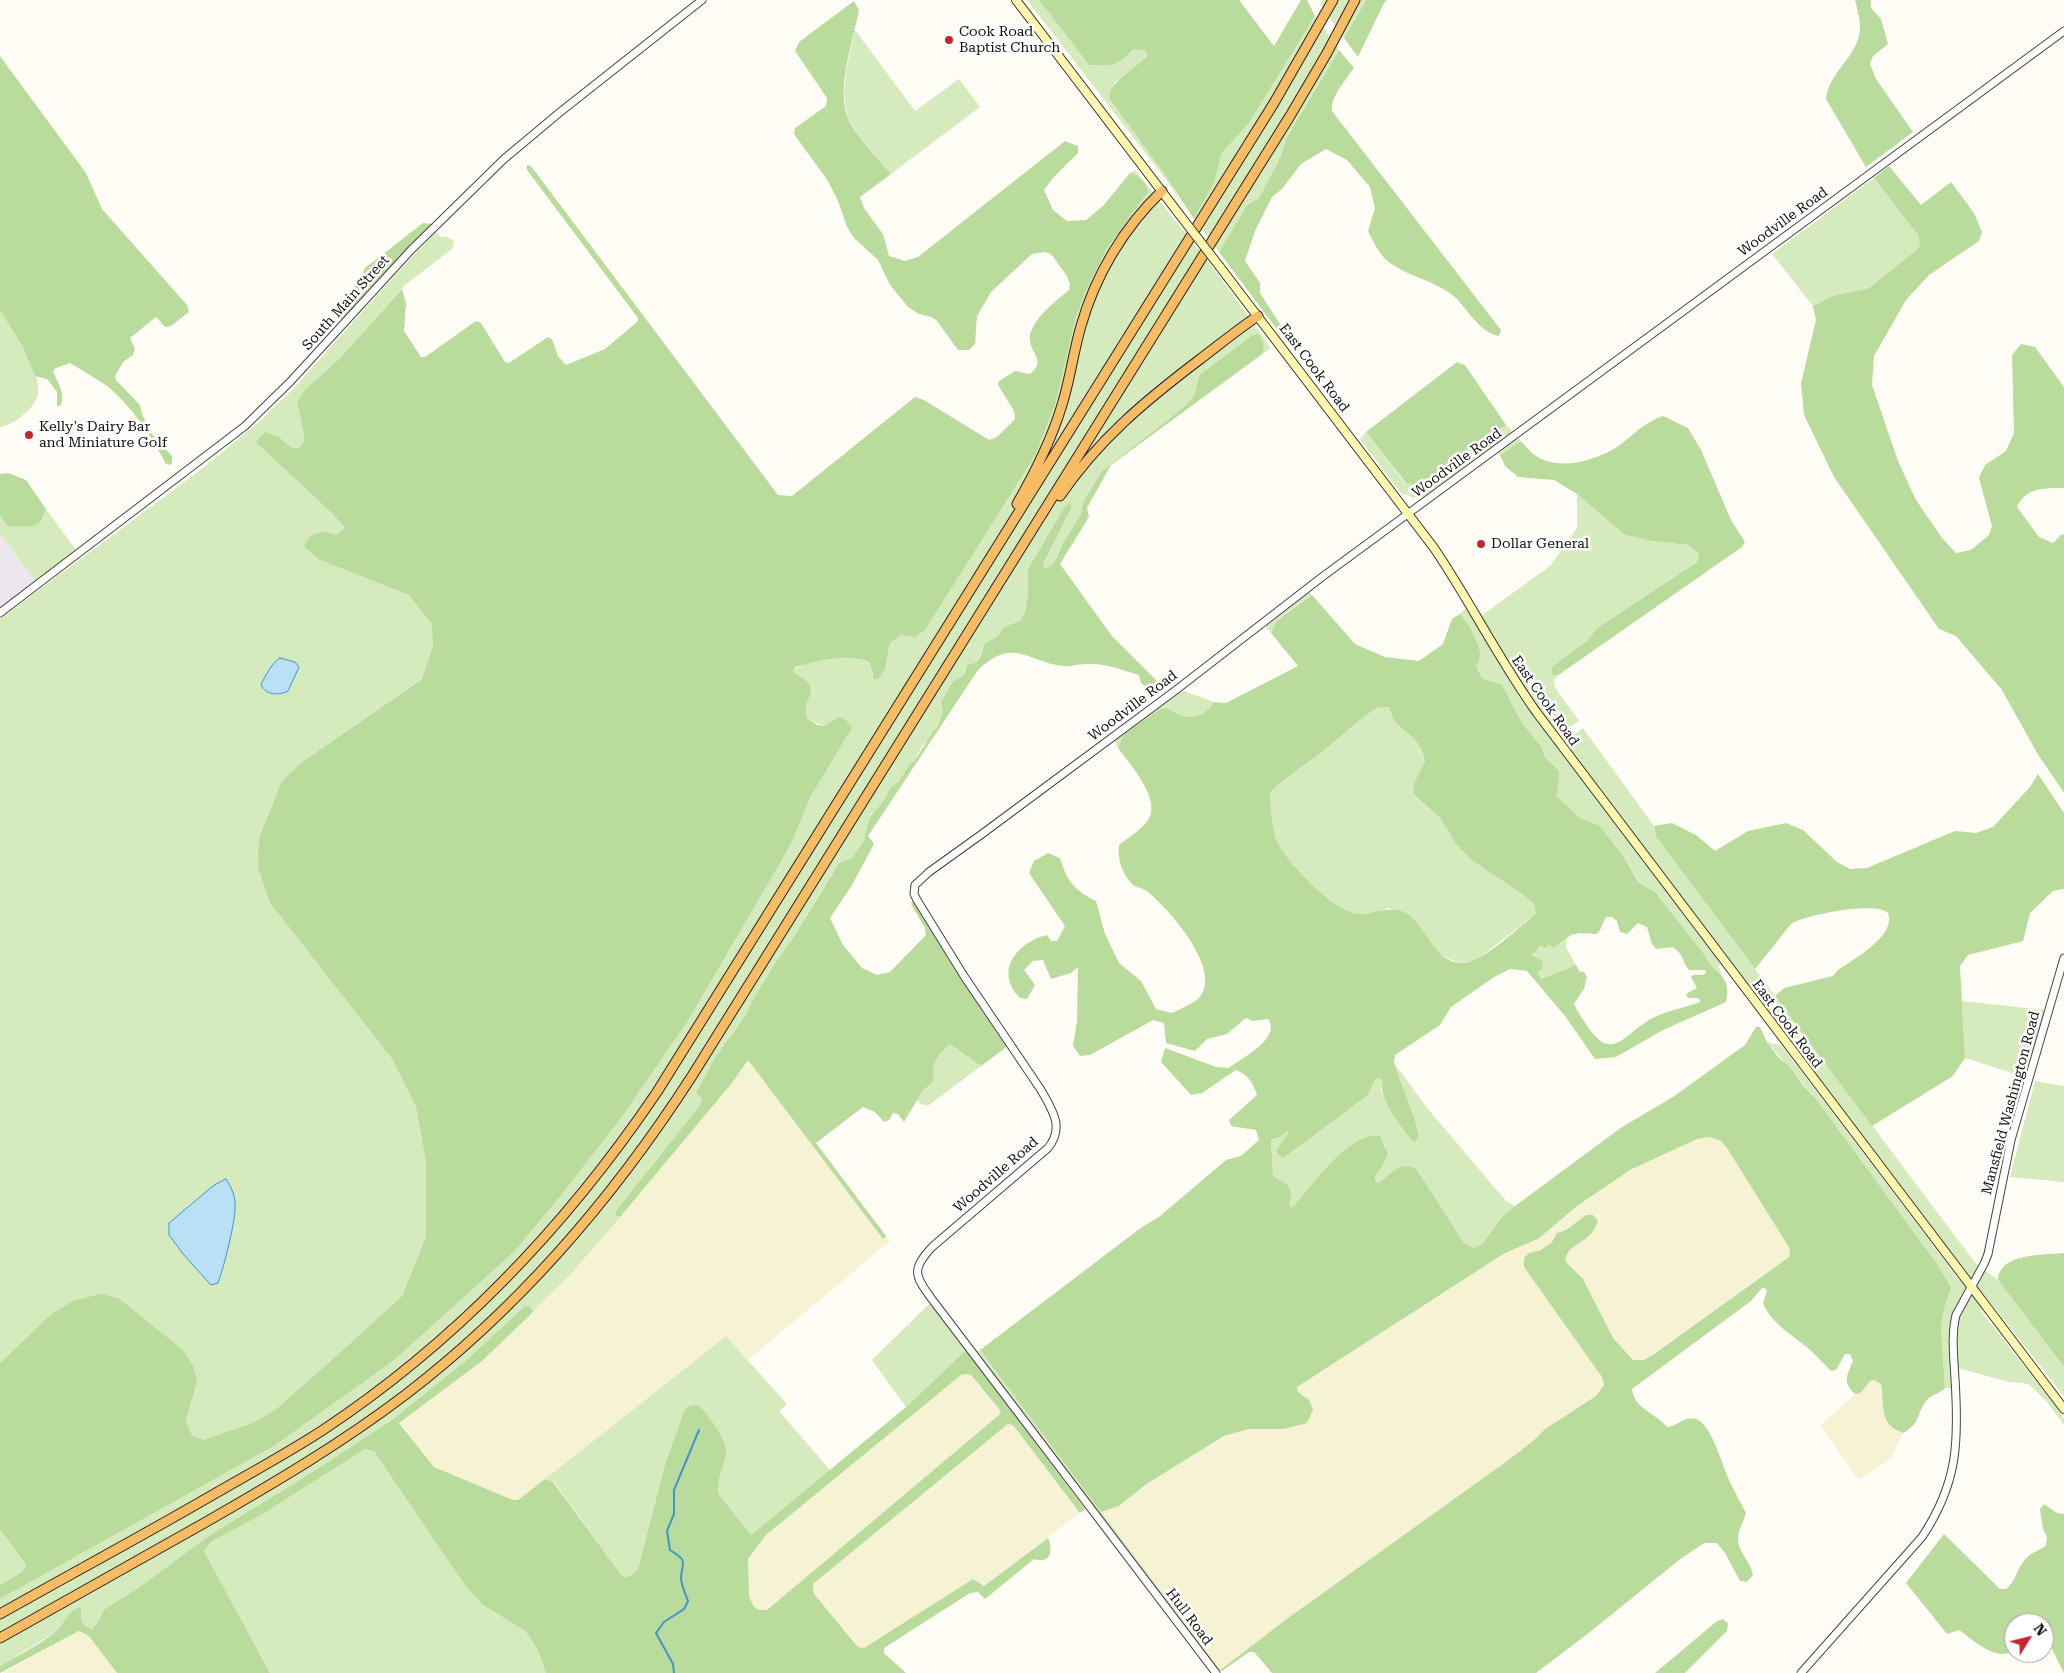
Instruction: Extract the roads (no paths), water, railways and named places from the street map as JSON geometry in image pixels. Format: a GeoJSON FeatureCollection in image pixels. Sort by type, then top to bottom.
{"type":"FeatureCollection","features":[{"type":"Feature","properties":{"kind":"highway"},"geometry":{"type":"LineString","coordinates":[[0,1614],[274,1460],[324,1429],[374,1394],[471,1313],[514,1271],[591,1184],[657,1092],[1274,103],[1333,0]]}},
{"type":"Feature","properties":{"kind":"highway"},"geometry":{"type":"LineString","coordinates":[[0,1638],[283,1478],[344,1439],[436,1370],[486,1326],[532,1281],[604,1200],[669,1112],[1294,109],[1355,0]]}},
{"type":"Feature","properties":{"kind":"highway"},"geometry":{"type":"LineString","coordinates":[[955,615],[971,580],[1016,507],[1046,446],[1064,400],[1081,325],[1102,272],[1125,235],[1162,191]]}},
{"type":"Feature","properties":{"kind":"highway"},"geometry":{"type":"LineString","coordinates":[[1021,548],[1083,464],[1119,424],[1154,394],[1258,316]]}},
{"type":"Feature","properties":{"kind":"main road","name":"East Cook Road"},"geometry":{"type":"LineString","coordinates":[[1016,0],[1409,514],[1449,570],[1502,662],[1537,713],[2064,1409]]}},
{"type":"Feature","properties":{"kind":"street","name":"South Main Street"},"geometry":{"type":"LineString","coordinates":[[0,613],[245,426],[290,382],[411,250],[504,159],[702,0]]}},
{"type":"Feature","properties":{"kind":"street","name":"Woodville Road"},"geometry":{"type":"LineString","coordinates":[[1142,1576],[917,1277],[918,1264],[932,1246],[1048,1148],[1056,1134],[1057,1127],[1051,1109],[1040,1090],[917,900],[914,890],[915,885],[929,872],[1409,514],[2064,31]]}},
{"type":"Feature","properties":{"kind":"street","name":"Mansfield Washington Road"},"geometry":{"type":"LineString","coordinates":[[1801,1673],[1909,1554],[1929,1527],[1949,1484],[1956,1449],[1954,1323],[1956,1315],[1988,1254],[2008,1150],[2064,958]]}},
{"type":"Feature","properties":{"kind":"street","name":"Hull Road"},"geometry":{"type":"LineString","coordinates":[[1142,1576],[1216,1673]]}},
{"type":"Feature","properties":{"kind":"water"},"geometry":{"type":"Polygon","coordinates":[[[280,658],[295,662],[299,667],[288,691],[280,694],[269,693],[261,685],[266,674],[280,658]]]}},
{"type":"Feature","properties":{"kind":"water"},"geometry":{"type":"Polygon","coordinates":[[[226,1179],[232,1189],[234,1198],[234,1218],[227,1254],[218,1283],[211,1285],[169,1235],[169,1223],[213,1186],[226,1179]]]}},
{"type":"Feature","properties":{"kind":"waterway"},"geometry":{"type":"LineString","coordinates":[[674,1673],[673,1664],[656,1633],[664,1622],[684,1609],[688,1601],[681,1581],[683,1562],[680,1557],[670,1550],[667,1531],[674,1514],[674,1490],[699,1430]]}},
{"type":"Feature","properties":{"kind":"place","name":"Cook Road Baptist Church"},"geometry":{"type":"Point","coordinates":[949,40]}},
{"type":"Feature","properties":{"kind":"place","name":"Kelly's Dairy Bar and Miniature Golf"},"geometry":{"type":"Point","coordinates":[29,435]}},
{"type":"Feature","properties":{"kind":"place","name":"Dollar General"},"geometry":{"type":"Point","coordinates":[1481,544]}}]}
